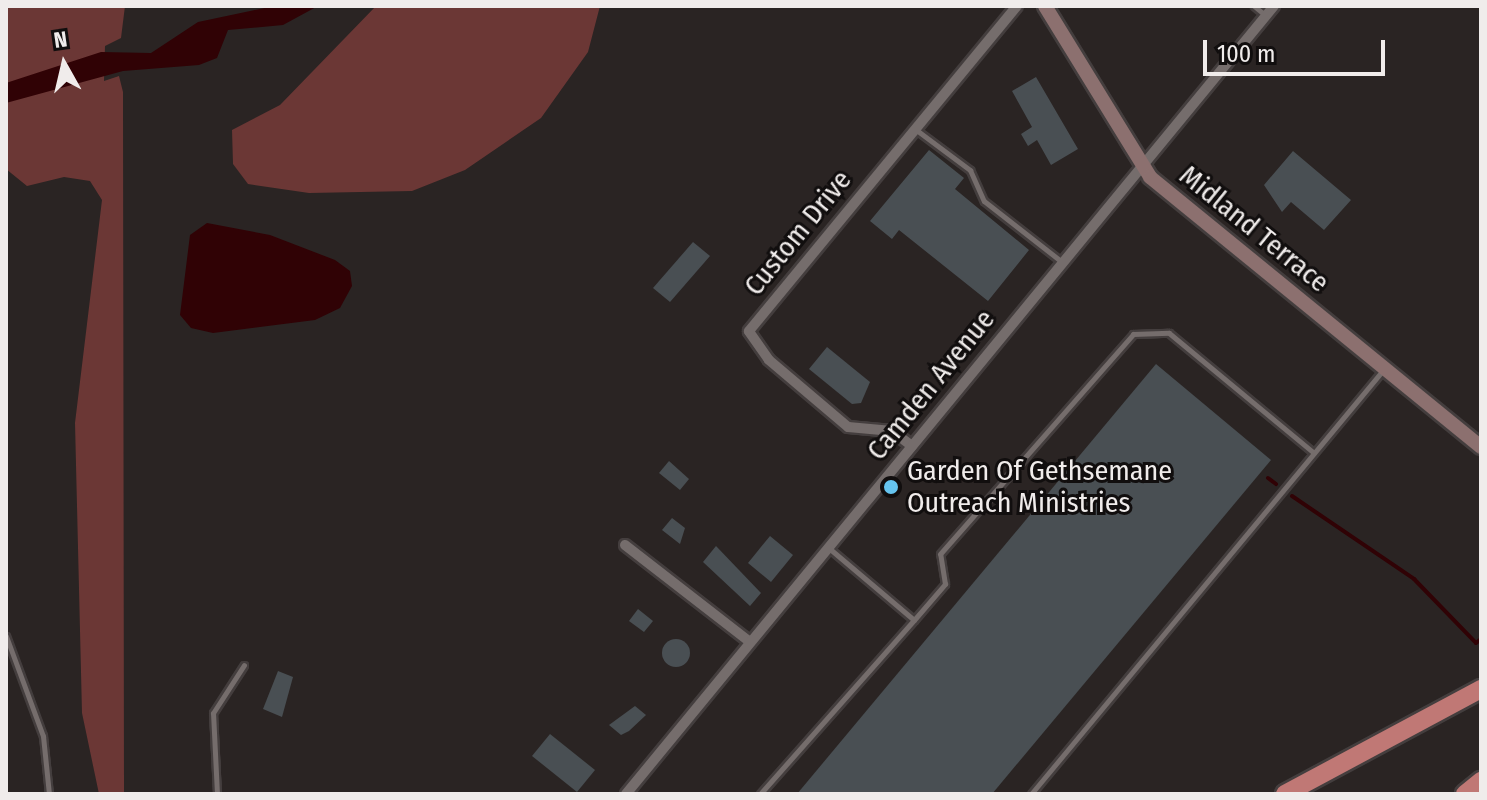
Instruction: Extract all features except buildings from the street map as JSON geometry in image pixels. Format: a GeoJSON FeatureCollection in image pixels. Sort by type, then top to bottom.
{"type":"FeatureCollection","features":[{"type":"Feature","properties":{"kind":"highway"},"geometry":{"type":"LineString","coordinates":[[1285,794],[1481,689]]}},
{"type":"Feature","properties":{"kind":"highway"},"geometry":{"type":"LineString","coordinates":[[1465,794],[1481,781]]}},
{"type":"Feature","properties":{"kind":"street","name":"Custom Drive"},"geometry":{"type":"LineString","coordinates":[[912,446],[892,431],[848,427],[769,360],[749,331],[1017,6]]}},
{"type":"Feature","properties":{"kind":"street","name":"Midland Terrace"},"geometry":{"type":"LineString","coordinates":[[1045,6],[1141,167],[1481,447]]}},
{"type":"Feature","properties":{"kind":"street","name":"Camden Avenue"},"geometry":{"type":"LineString","coordinates":[[626,794],[1274,6]]}},
{"type":"Feature","properties":{"kind":"street"},"geometry":{"type":"LineString","coordinates":[[625,545],[750,642]]}},
{"type":"Feature","properties":{"kind":"lane"},"geometry":{"type":"LineString","coordinates":[[1254,6],[1266,16]]}},
{"type":"Feature","properties":{"kind":"lane"},"geometry":{"type":"LineString","coordinates":[[914,128],[970,170],[984,201],[1062,262]]}},
{"type":"Feature","properties":{"kind":"lane"},"geometry":{"type":"LineString","coordinates":[[760,794],[945,584],[940,554],[1133,334],[1169,333],[1314,453]]}},
{"type":"Feature","properties":{"kind":"lane"},"geometry":{"type":"LineString","coordinates":[[1031,794],[1384,369]]}},
{"type":"Feature","properties":{"kind":"lane"},"geometry":{"type":"LineString","coordinates":[[830,549],[914,620]]}},
{"type":"Feature","properties":{"kind":"lane"},"geometry":{"type":"LineString","coordinates":[[6,636],[43,736],[49,794]]}},
{"type":"Feature","properties":{"kind":"lane"},"geometry":{"type":"LineString","coordinates":[[217,794],[213,713],[244,665]]}},
{"type":"Feature","properties":{"kind":"shaded area"},"geometry":{"type":"Polygon","coordinates":[[[6,6],[125,6],[121,38],[105,46],[104,81],[119,76],[123,92],[124,794],[99,794],[82,713],[75,423],[102,200],[90,181],[64,177],[27,186],[6,169],[6,6]]]}},
{"type":"Feature","properties":{"kind":"shaded area"},"geometry":{"type":"Polygon","coordinates":[[[274,6],[318,6],[283,25],[228,30],[217,58],[199,65],[123,71],[6,103],[6,83],[101,52],[151,53],[198,22],[274,6]]]}},
{"type":"Feature","properties":{"kind":"shaded area"},"geometry":{"type":"Polygon","coordinates":[[[376,6],[600,6],[588,52],[541,118],[465,170],[412,191],[309,193],[248,184],[233,164],[232,130],[280,105],[376,6]]]}},
{"type":"Feature","properties":{"kind":"shaded area"},"geometry":{"type":"Polygon","coordinates":[[[207,223],[270,235],[335,260],[350,271],[352,286],[340,308],[315,320],[213,333],[191,328],[180,315],[190,235],[207,223]]]}},
{"type":"Feature","properties":{"kind":"waterway"},"geometry":{"type":"LineString","coordinates":[[1268,478],[1276,484]]}},
{"type":"Feature","properties":{"kind":"waterway"},"geometry":{"type":"LineString","coordinates":[[1292,496],[1414,579],[1476,643],[1481,639]]}},
{"type":"Feature","properties":{"kind":"place","name":"Garden Of Gethsemane Outreach Ministries"},"geometry":{"type":"Point","coordinates":[891,487]}}]}
